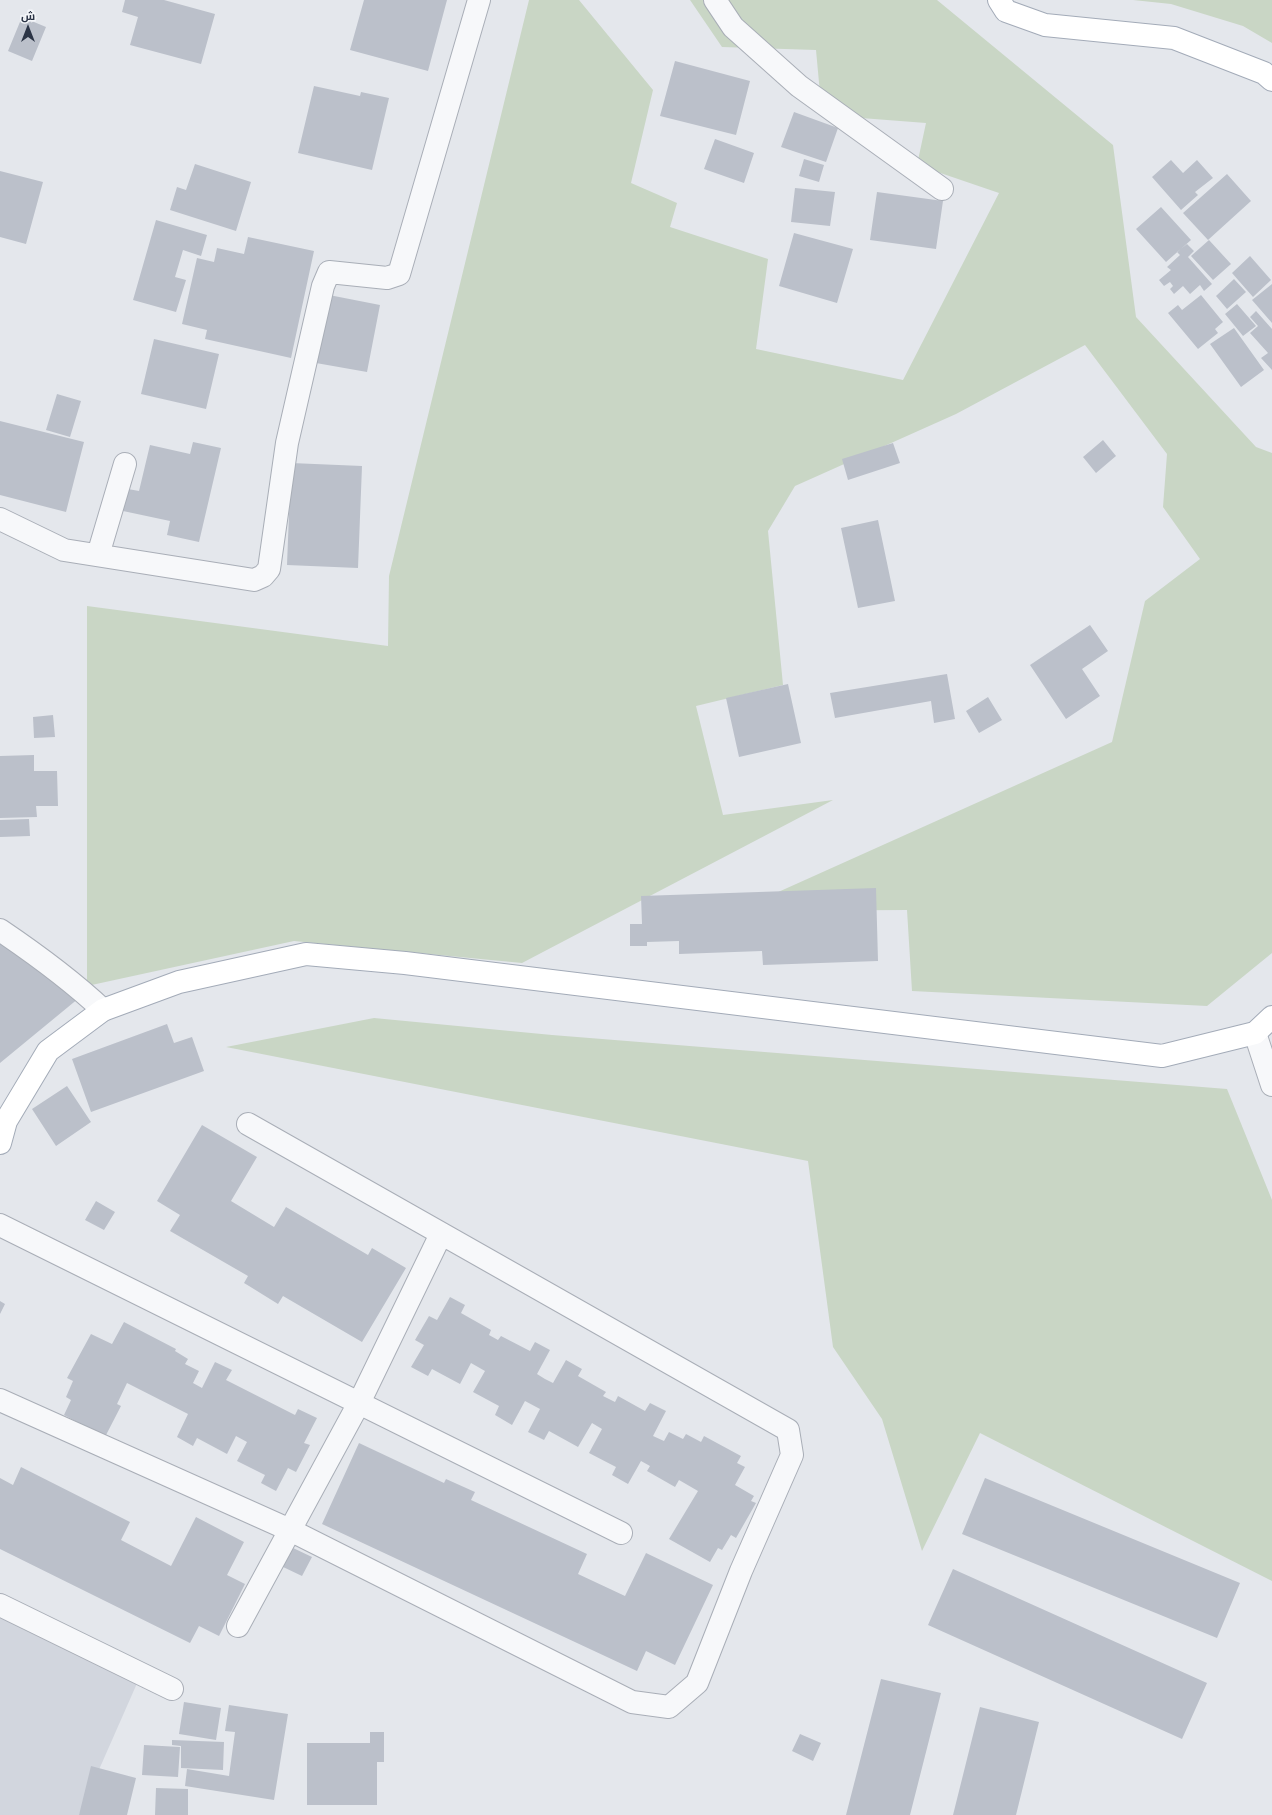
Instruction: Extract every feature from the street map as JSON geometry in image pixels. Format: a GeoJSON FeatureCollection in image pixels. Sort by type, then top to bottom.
{"type":"FeatureCollection","features":[{"type":"Feature","properties":{"kind":"main road"},"geometry":{"type":"LineString","coordinates":[[999,0],[1006,11],[1045,25],[1174,38],[1264,73],[1272,80]]}},
{"type":"Feature","properties":{"kind":"main road"},"geometry":{"type":"LineString","coordinates":[[0,1143],[6,1121],[48,1052],[103,1010],[179,982],[306,954],[405,963],[1162,1056],[1255,1033],[1272,1017]]}},
{"type":"Feature","properties":{"kind":"street"},"geometry":{"type":"LineString","coordinates":[[0,519],[64,550],[254,580],[263,576],[270,569],[287,442],[323,286],[329,272],[387,278],[399,274],[478,0]]}},
{"type":"Feature","properties":{"kind":"street"},"geometry":{"type":"LineString","coordinates":[[715,0],[734,27],[799,86],[942,189]]}},
{"type":"Feature","properties":{"kind":"street"},"geometry":{"type":"LineString","coordinates":[[98,555],[125,464]]}},
{"type":"Feature","properties":{"kind":"street"},"geometry":{"type":"LineString","coordinates":[[0,930],[75,983],[103,1010]]}},
{"type":"Feature","properties":{"kind":"street"},"geometry":{"type":"LineString","coordinates":[[1255,1033],[1272,1085]]}},
{"type":"Feature","properties":{"kind":"street"},"geometry":{"type":"LineString","coordinates":[[0,1400],[290,1530],[632,1702],[669,1707],[697,1683],[741,1572],[792,1455],[788,1430],[248,1124]]}},
{"type":"Feature","properties":{"kind":"street"},"geometry":{"type":"LineString","coordinates":[[0,1225],[621,1533]]}},
{"type":"Feature","properties":{"kind":"street"},"geometry":{"type":"LineString","coordinates":[[238,1626],[359,1403],[441,1234]]}},
{"type":"Feature","properties":{"kind":"street"},"geometry":{"type":"LineString","coordinates":[[0,1605],[172,1689]]}},
{"type":"Feature","properties":{"kind":"shaded area"},"geometry":{"type":"Polygon","coordinates":[[[0,1606],[142,1672],[79,1815],[0,1815],[0,1606]]]}},
{"type":"Feature","properties":{"kind":"green space"},"geometry":{"type":"Polygon","coordinates":[[[529,0],[579,0],[653,90],[631,183],[677,203],[670,227],[768,259],[756,349],[903,380],[999,193],[917,165],[926,123],[822,115],[816,50],[722,47],[690,0],[937,0],[1113,145],[1136,317],[1256,447],[1272,453],[1272,953],[1207,1006],[912,991],[907,910],[736,911],[1112,742],[1145,601],[1200,559],[1163,507],[1167,454],[1085,345],[956,414],[795,486],[768,531],[783,685],[696,706],[723,815],[833,800],[522,963],[294,941],[87,986],[87,606],[388,646],[389,576],[529,0]]]}},
{"type":"Feature","properties":{"kind":"green space"},"geometry":{"type":"Polygon","coordinates":[[[1133,0],[1272,0],[1272,43],[1243,26],[1171,4],[1133,0]]]}},
{"type":"Feature","properties":{"kind":"green space"},"geometry":{"type":"Polygon","coordinates":[[[374,1018],[552,1035],[1227,1089],[1272,1200],[1272,1581],[980,1433],[922,1551],[882,1419],[833,1347],[808,1161],[226,1047],[374,1018]]]}},
{"type":"Feature","properties":{"kind":"building"},"geometry":{"type":"Polygon","coordinates":[[[125,0],[164,0],[215,14],[201,64],[130,45],[138,17],[122,12],[125,0]]]}},
{"type":"Feature","properties":{"kind":"building"},"geometry":{"type":"Polygon","coordinates":[[[364,0],[447,0],[428,71],[350,50],[364,0]]]}},
{"type":"Feature","properties":{"kind":"building"},"geometry":{"type":"Polygon","coordinates":[[[22,17],[46,27],[32,61],[8,51],[22,17]]]}},
{"type":"Feature","properties":{"kind":"building"},"geometry":{"type":"Polygon","coordinates":[[[675,61],[750,81],[736,135],[660,116],[675,61]]]}},
{"type":"Feature","properties":{"kind":"building"},"geometry":{"type":"Polygon","coordinates":[[[314,86],[360,96],[361,92],[389,98],[372,170],[298,153],[314,86]]]}},
{"type":"Feature","properties":{"kind":"building"},"geometry":{"type":"Polygon","coordinates":[[[794,112],[838,128],[826,162],[781,147],[794,112]]]}},
{"type":"Feature","properties":{"kind":"building"},"geometry":{"type":"Polygon","coordinates":[[[715,139],[754,153],[744,183],[704,169],[715,139]]]}},
{"type":"Feature","properties":{"kind":"building"},"geometry":{"type":"Polygon","coordinates":[[[804,159],[824,165],[819,182],[799,176],[804,159]]]}},
{"type":"Feature","properties":{"kind":"building"},"geometry":{"type":"Polygon","coordinates":[[[1171,160],[1183,173],[1197,160],[1213,178],[1195,192],[1198,195],[1181,210],[1152,177],[1171,160]]]}},
{"type":"Feature","properties":{"kind":"building"},"geometry":{"type":"Polygon","coordinates":[[[195,164],[251,182],[236,231],[170,210],[177,187],[186,190],[195,164]]]}},
{"type":"Feature","properties":{"kind":"building"},"geometry":{"type":"Polygon","coordinates":[[[0,171],[43,182],[26,244],[0,237],[0,171]]]}},
{"type":"Feature","properties":{"kind":"building"},"geometry":{"type":"Polygon","coordinates":[[[1227,174],[1251,201],[1208,240],[1183,213],[1227,174]]]}},
{"type":"Feature","properties":{"kind":"building"},"geometry":{"type":"Polygon","coordinates":[[[795,188],[835,192],[830,226],[791,222],[795,188]]]}},
{"type":"Feature","properties":{"kind":"building"},"geometry":{"type":"Polygon","coordinates":[[[877,192],[943,201],[936,249],[870,240],[877,192]]]}},
{"type":"Feature","properties":{"kind":"building"},"geometry":{"type":"Polygon","coordinates":[[[1161,207],[1191,240],[1166,262],[1136,229],[1161,207]]]}},
{"type":"Feature","properties":{"kind":"building"},"geometry":{"type":"Polygon","coordinates":[[[156,220],[207,235],[201,256],[183,250],[175,277],[186,280],[176,312],[133,300],[156,220]]]}},
{"type":"Feature","properties":{"kind":"building"},"geometry":{"type":"Polygon","coordinates":[[[794,233],[853,249],[837,303],[779,286],[794,233]]]}},
{"type":"Feature","properties":{"kind":"building"},"geometry":{"type":"Polygon","coordinates":[[[248,237],[314,251],[291,358],[205,339],[207,330],[182,324],[197,258],[214,262],[217,248],[244,254],[248,237]]]}},
{"type":"Feature","properties":{"kind":"building"},"geometry":{"type":"Polygon","coordinates":[[[1209,240],[1231,264],[1213,280],[1191,256],[1209,240]]]}},
{"type":"Feature","properties":{"kind":"building"},"geometry":{"type":"Polygon","coordinates":[[[1187,244],[1194,251],[1188,257],[1212,284],[1204,291],[1200,285],[1190,294],[1183,286],[1174,294],[1170,289],[1173,286],[1170,282],[1164,286],[1159,280],[1171,270],[1167,267],[1180,255],[1177,252],[1187,244]]]}},
{"type":"Feature","properties":{"kind":"building"},"geometry":{"type":"Polygon","coordinates":[[[1250,256],[1271,280],[1253,297],[1232,273],[1250,256]]]}},
{"type":"Feature","properties":{"kind":"building"},"geometry":{"type":"Polygon","coordinates":[[[1234,279],[1246,292],[1227,309],[1216,296],[1234,279]]]}},
{"type":"Feature","properties":{"kind":"building"},"geometry":{"type":"Polygon","coordinates":[[[1272,284],[1272,323],[1252,300],[1272,284]]]}},
{"type":"Feature","properties":{"kind":"building"},"geometry":{"type":"Polygon","coordinates":[[[329,295],[380,305],[367,372],[316,363],[329,295]]]}},
{"type":"Feature","properties":{"kind":"building"},"geometry":{"type":"Polygon","coordinates":[[[1201,295],[1223,322],[1215,329],[1218,333],[1198,349],[1168,313],[1178,305],[1182,310],[1201,295]]]}},
{"type":"Feature","properties":{"kind":"building"},"geometry":{"type":"Polygon","coordinates":[[[1237,304],[1256,326],[1243,336],[1225,314],[1237,304]]]}},
{"type":"Feature","properties":{"kind":"building"},"geometry":{"type":"Polygon","coordinates":[[[1256,311],[1272,329],[1272,370],[1261,358],[1268,353],[1250,333],[1258,326],[1250,317],[1256,311]]]}},
{"type":"Feature","properties":{"kind":"building"},"geometry":{"type":"Polygon","coordinates":[[[1234,328],[1264,370],[1241,387],[1210,344],[1234,328]]]}},
{"type":"Feature","properties":{"kind":"building"},"geometry":{"type":"Polygon","coordinates":[[[154,339],[219,354],[206,409],[141,394],[154,339]]]}},
{"type":"Feature","properties":{"kind":"building"},"geometry":{"type":"Polygon","coordinates":[[[57,394],[81,401],[70,437],[46,430],[57,394]]]}},
{"type":"Feature","properties":{"kind":"building"},"geometry":{"type":"Polygon","coordinates":[[[0,421],[84,442],[66,512],[0,495],[0,421]]]}},
{"type":"Feature","properties":{"kind":"building"},"geometry":{"type":"Polygon","coordinates":[[[1103,440],[1116,456],[1096,473],[1083,457],[1103,440]]]}},
{"type":"Feature","properties":{"kind":"building"},"geometry":{"type":"Polygon","coordinates":[[[193,442],[221,448],[199,542],[167,535],[170,521],[123,511],[128,489],[139,491],[150,445],[190,454],[193,442]]]}},
{"type":"Feature","properties":{"kind":"building"},"geometry":{"type":"Polygon","coordinates":[[[893,443],[900,463],[848,480],[842,459],[893,443]]]}},
{"type":"Feature","properties":{"kind":"building"},"geometry":{"type":"Polygon","coordinates":[[[291,463],[362,466],[358,568],[287,565],[291,463]]]}},
{"type":"Feature","properties":{"kind":"building"},"geometry":{"type":"Polygon","coordinates":[[[878,520],[895,601],[858,608],[841,528],[878,520]]]}},
{"type":"Feature","properties":{"kind":"building"},"geometry":{"type":"Polygon","coordinates":[[[1090,625],[1108,651],[1082,669],[1100,696],[1066,719],[1030,665],[1090,625]]]}},
{"type":"Feature","properties":{"kind":"building"},"geometry":{"type":"Polygon","coordinates":[[[947,674],[955,719],[934,723],[931,701],[835,718],[830,693],[947,674]]]}},
{"type":"Feature","properties":{"kind":"building"},"geometry":{"type":"Polygon","coordinates":[[[788,684],[801,743],[739,757],[726,698],[788,684]]]}},
{"type":"Feature","properties":{"kind":"building"},"geometry":{"type":"Polygon","coordinates":[[[988,697],[1002,720],[979,733],[966,711],[988,697]]]}},
{"type":"Feature","properties":{"kind":"building"},"geometry":{"type":"Polygon","coordinates":[[[53,715],[55,737],[34,738],[33,717],[53,715]]]}},
{"type":"Feature","properties":{"kind":"building"},"geometry":{"type":"Polygon","coordinates":[[[34,755],[34,771],[57,771],[58,806],[36,806],[37,817],[0,818],[0,756],[34,755]]]}},
{"type":"Feature","properties":{"kind":"building"},"geometry":{"type":"Polygon","coordinates":[[[29,819],[30,836],[0,837],[0,820],[29,819]]]}},
{"type":"Feature","properties":{"kind":"building"},"geometry":{"type":"Polygon","coordinates":[[[876,888],[878,961],[763,965],[762,951],[679,954],[679,941],[647,942],[647,946],[630,946],[630,924],[642,924],[641,896],[876,888]]]}},
{"type":"Feature","properties":{"kind":"building"},"geometry":{"type":"Polygon","coordinates":[[[0,941],[79,998],[0,1063],[0,941]]]}},
{"type":"Feature","properties":{"kind":"building"},"geometry":{"type":"Polygon","coordinates":[[[167,1024],[174,1043],[192,1037],[204,1071],[91,1112],[72,1059],[167,1024]]]}},
{"type":"Feature","properties":{"kind":"building"},"geometry":{"type":"Polygon","coordinates":[[[67,1086],[91,1122],[56,1146],[32,1109],[67,1086]]]}},
{"type":"Feature","properties":{"kind":"building"},"geometry":{"type":"Polygon","coordinates":[[[202,1125],[257,1157],[231,1201],[274,1227],[286,1207],[368,1255],[372,1248],[406,1268],[362,1342],[283,1296],[278,1304],[244,1283],[248,1276],[170,1231],[180,1215],[157,1201],[202,1125]]]}},
{"type":"Feature","properties":{"kind":"building"},"geometry":{"type":"Polygon","coordinates":[[[96,1201],[115,1212],[104,1230],[85,1220],[96,1201]]]}},
{"type":"Feature","properties":{"kind":"building"},"geometry":{"type":"Polygon","coordinates":[[[450,1297],[465,1305],[461,1313],[491,1330],[489,1335],[498,1340],[501,1336],[530,1351],[535,1342],[550,1350],[537,1374],[545,1379],[553,1383],[566,1360],[582,1369],[578,1376],[606,1392],[603,1396],[615,1402],[618,1396],[645,1411],[650,1403],[666,1411],[653,1436],[664,1441],[669,1432],[683,1439],[686,1434],[701,1442],[704,1436],[741,1456],[737,1463],[745,1467],[735,1485],[754,1496],[751,1501],[756,1503],[736,1538],[731,1535],[722,1550],[718,1548],[710,1562],[669,1539],[698,1491],[679,1480],[675,1487],[647,1471],[650,1466],[641,1461],[628,1484],[612,1475],[616,1467],[589,1453],[602,1429],[592,1423],[578,1447],[549,1431],[544,1440],[528,1432],[540,1409],[525,1401],[512,1425],[495,1415],[499,1406],[473,1392],[485,1371],[471,1363],[460,1384],[432,1369],[428,1376],[411,1367],[424,1345],[415,1340],[429,1316],[437,1320],[450,1297]]]}},
{"type":"Feature","properties":{"kind":"building"},"geometry":{"type":"Polygon","coordinates":[[[0,1301],[5,1304],[0,1314],[0,1301]]]}},
{"type":"Feature","properties":{"kind":"building"},"geometry":{"type":"Polygon","coordinates":[[[124,1322],[176,1349],[175,1351],[188,1359],[185,1364],[199,1371],[193,1383],[202,1388],[215,1362],[232,1370],[226,1380],[295,1415],[298,1409],[317,1418],[304,1443],[310,1445],[296,1472],[288,1468],[276,1491],[261,1483],[265,1475],[237,1461],[247,1442],[236,1436],[227,1454],[197,1438],[193,1446],[177,1437],[188,1414],[127,1383],[117,1404],[121,1406],[105,1437],[64,1415],[71,1400],[66,1397],[73,1381],[67,1378],[91,1334],[112,1344],[124,1322]]]}},
{"type":"Feature","properties":{"kind":"building"},"geometry":{"type":"Polygon","coordinates":[[[359,1443],[444,1483],[446,1479],[475,1492],[471,1500],[587,1554],[578,1574],[625,1596],[646,1553],[713,1585],[675,1665],[646,1651],[637,1671],[322,1524],[359,1443]]]}},
{"type":"Feature","properties":{"kind":"building"},"geometry":{"type":"Polygon","coordinates":[[[21,1467],[130,1522],[121,1540],[171,1566],[196,1517],[244,1542],[227,1575],[245,1584],[219,1636],[199,1626],[190,1643],[0,1549],[0,1478],[13,1485],[21,1467]]]}},
{"type":"Feature","properties":{"kind":"building"},"geometry":{"type":"Polygon","coordinates":[[[985,1478],[1240,1583],[1217,1638],[962,1534],[985,1478]]]}},
{"type":"Feature","properties":{"kind":"building"},"geometry":{"type":"Polygon","coordinates":[[[291,1547],[312,1557],[302,1576],[281,1566],[291,1547]]]}},
{"type":"Feature","properties":{"kind":"building"},"geometry":{"type":"Polygon","coordinates":[[[953,1569],[1207,1683],[1182,1739],[928,1625],[953,1569]]]}},
{"type":"Feature","properties":{"kind":"building"},"geometry":{"type":"Polygon","coordinates":[[[881,1679],[941,1693],[910,1815],[846,1815],[881,1679]]]}},
{"type":"Feature","properties":{"kind":"building"},"geometry":{"type":"Polygon","coordinates":[[[184,1702],[221,1708],[216,1740],[179,1734],[184,1702]]]}},
{"type":"Feature","properties":{"kind":"building"},"geometry":{"type":"Polygon","coordinates":[[[229,1705],[288,1714],[274,1800],[185,1786],[187,1769],[229,1776],[235,1732],[225,1731],[229,1705]]]}},
{"type":"Feature","properties":{"kind":"building"},"geometry":{"type":"Polygon","coordinates":[[[980,1707],[1039,1722],[1016,1815],[953,1815],[980,1707]]]}},
{"type":"Feature","properties":{"kind":"building"},"geometry":{"type":"Polygon","coordinates":[[[370,1732],[384,1732],[384,1762],[377,1762],[377,1805],[307,1805],[307,1743],[370,1743],[370,1732]]]}},
{"type":"Feature","properties":{"kind":"building"},"geometry":{"type":"Polygon","coordinates":[[[800,1734],[821,1743],[813,1761],[792,1751],[800,1734]]]}},
{"type":"Feature","properties":{"kind":"building"},"geometry":{"type":"Polygon","coordinates":[[[172,1740],[224,1742],[223,1770],[181,1768],[181,1746],[172,1745],[172,1740]]]}},
{"type":"Feature","properties":{"kind":"building"},"geometry":{"type":"Polygon","coordinates":[[[144,1745],[180,1747],[178,1777],[142,1775],[144,1745]]]}},
{"type":"Feature","properties":{"kind":"building"},"geometry":{"type":"Polygon","coordinates":[[[91,1766],[136,1778],[127,1815],[79,1815],[91,1766]]]}},
{"type":"Feature","properties":{"kind":"building"},"geometry":{"type":"Polygon","coordinates":[[[156,1788],[188,1789],[188,1815],[155,1815],[156,1788]]]}}]}
